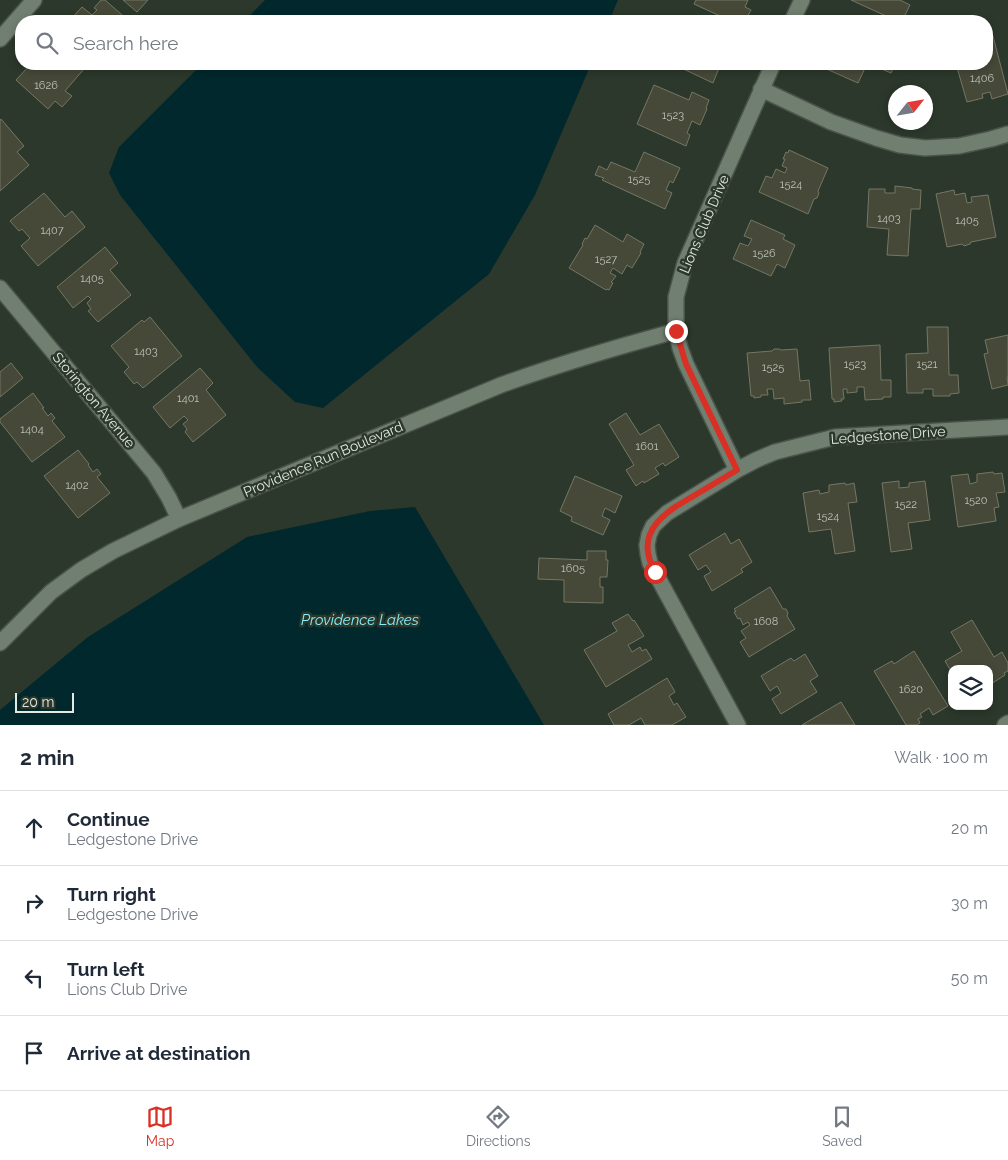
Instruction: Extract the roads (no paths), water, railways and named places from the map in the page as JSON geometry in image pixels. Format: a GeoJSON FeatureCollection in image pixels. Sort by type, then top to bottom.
{"type":"FeatureCollection","features":[{"type":"Feature","properties":{"kind":"street"},"geometry":{"type":"LineString","coordinates":[[21,15],[34,0]]}},
{"type":"Feature","properties":{"kind":"street"},"geometry":{"type":"LineString","coordinates":[[795,15],[802,0]]}},
{"type":"Feature","properties":{"kind":"street"},"geometry":{"type":"LineString","coordinates":[[0,39],[15,22]]}},
{"type":"Feature","properties":{"kind":"street","name":"Lions Club Drive"},"geometry":{"type":"LineString","coordinates":[[737,470],[686,364],[676,331],[676,297],[685,263],[770,70]]}},
{"type":"Feature","properties":{"kind":"street"},"geometry":{"type":"LineString","coordinates":[[762,89],[831,122],[900,145],[925,148],[959,146],[1008,134]]}},
{"type":"Feature","properties":{"kind":"street","name":"Storington Avenue"},"geometry":{"type":"LineString","coordinates":[[0,288],[154,473],[179,519]]}},
{"type":"Feature","properties":{"kind":"street","name":"Providence Run Boulevard"},"geometry":{"type":"LineString","coordinates":[[0,643],[51,592],[82,570],[113,551],[179,519],[501,385],[544,369],[676,331]]}},
{"type":"Feature","properties":{"kind":"street","name":"Ledgestone Drive"},"geometry":{"type":"LineString","coordinates":[[738,725],[650,563],[647,545],[653,526],[667,512],[737,470],[775,452],[835,437],[1008,427]]}},
{"type":"Feature","properties":{"kind":"water"},"geometry":{"type":"Polygon","coordinates":[[[265,0],[618,0],[612,15],[250,15],[265,0]]]}},
{"type":"Feature","properties":{"kind":"water"},"geometry":{"type":"Polygon","coordinates":[[[196,70],[588,70],[535,195],[489,274],[323,408],[295,402],[257,367],[120,195],[109,173],[119,147],[196,70]]]}},
{"type":"Feature","properties":{"kind":"water","name":"Providence Lakes"},"geometry":{"type":"Polygon","coordinates":[[[415,507],[544,725],[0,725],[0,710],[88,637],[247,537],[370,511],[415,507]]]}}]}
